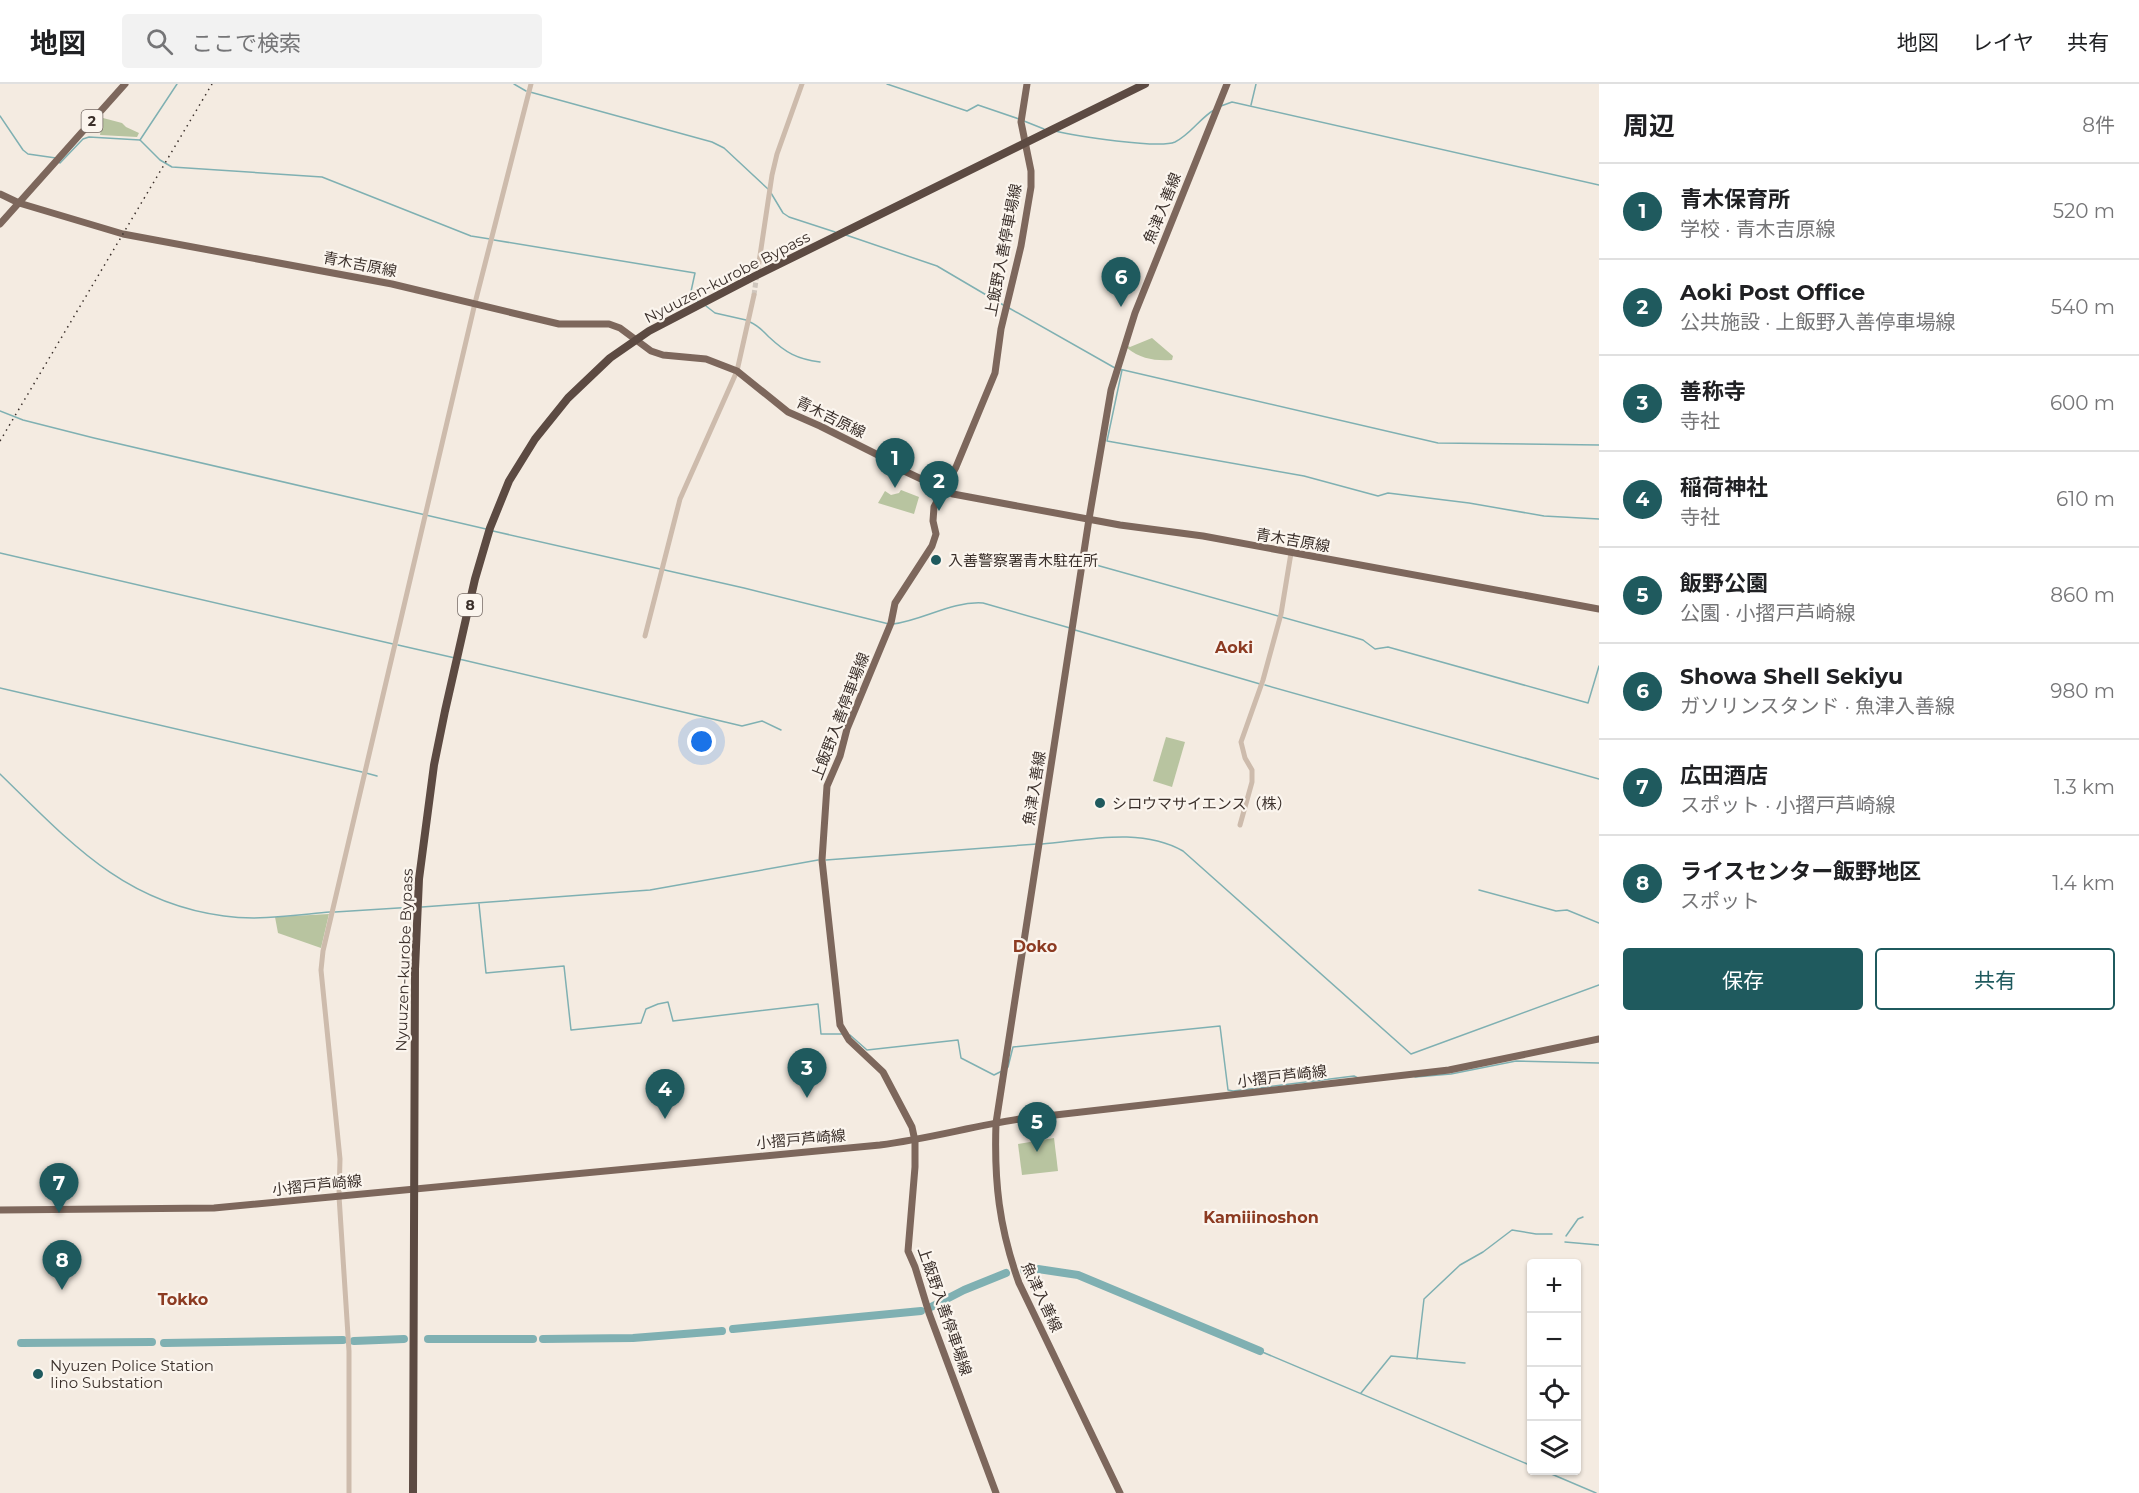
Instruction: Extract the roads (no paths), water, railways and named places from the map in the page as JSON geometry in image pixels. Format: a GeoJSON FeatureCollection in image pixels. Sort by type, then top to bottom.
{"type":"FeatureCollection","features":[{"type":"Feature","properties":{"kind":"highway","name":"Nyuuzen-kurobe Bypass"},"geometry":{"type":"LineString","coordinates":[[413,1493],[415,960],[423,835],[434,765],[475,579],[499,504],[515,471],[534,439],[584,381],[610,357],[636,340],[678,315],[1145,84]]}},
{"type":"Feature","properties":{"kind":"main road","name":"2"},"geometry":{"type":"LineString","coordinates":[[0,224],[125,84]]}},
{"type":"Feature","properties":{"kind":"main road","name":"上飯野入善停車場線"},"geometry":{"type":"LineString","coordinates":[[996,1493],[928,1313],[909,1251],[915,1141],[907,1116],[883,1072],[849,1040],[840,1025],[822,860],[829,780],[840,756],[844,738],[865,682],[891,623],[895,603],[935,540],[934,507],[956,467],[995,373],[1001,329],[1021,246],[1031,187],[1021,122],[1027,84]]}},
{"type":"Feature","properties":{"kind":"main road","name":"魚津入善線"},"geometry":{"type":"LineString","coordinates":[[1120,1493],[1018,1283],[1002,1224],[995,1177],[996,1123],[1111,390],[1128,331],[1227,84]]}},
{"type":"Feature","properties":{"kind":"main road","name":"青木吉原線"},"geometry":{"type":"LineString","coordinates":[[0,194],[19,203],[123,234],[392,284],[560,324],[609,324],[620,328],[651,351],[663,355],[706,359],[737,371],[788,412],[953,494],[1089,519],[1203,536],[1599,609]]}},
{"type":"Feature","properties":{"kind":"main road","name":"小摺戸芦崎線"},"geometry":{"type":"LineString","coordinates":[[0,1210],[214,1208],[915,1141],[996,1123],[1449,1070],[1599,1039]]}},
{"type":"Feature","properties":{"kind":"street"},"geometry":{"type":"LineString","coordinates":[[349,1493],[349,1351],[339,1196],[339,1134],[321,970],[323,951],[475,303],[531,84]]}},
{"type":"Feature","properties":{"kind":"street"},"geometry":{"type":"LineString","coordinates":[[758,269],[772,175],[777,154],[802,84]]}},
{"type":"Feature","properties":{"kind":"street"},"geometry":{"type":"LineString","coordinates":[[645,636],[680,499],[737,371],[754,295]]}},
{"type":"Feature","properties":{"kind":"street"},"geometry":{"type":"LineString","coordinates":[[1240,825],[1252,782],[1252,770],[1245,758],[1241,742],[1263,680],[1281,614],[1291,553]]}},
{"type":"Feature","properties":{"kind":"waterway"},"geometry":{"type":"LineString","coordinates":[[140,140],[177,84]]}},
{"type":"Feature","properties":{"kind":"waterway"},"geometry":{"type":"LineString","coordinates":[[514,84],[526,91]]}},
{"type":"Feature","properties":{"kind":"waterway"},"geometry":{"type":"LineString","coordinates":[[887,84],[967,111],[978,105],[1019,119]]}},
{"type":"Feature","properties":{"kind":"waterway"},"geometry":{"type":"LineString","coordinates":[[1251,105],[1256,84]]}},
{"type":"Feature","properties":{"kind":"waterway"},"geometry":{"type":"LineString","coordinates":[[530,92],[712,142],[724,148],[768,189]]}},
{"type":"Feature","properties":{"kind":"waterway"},"geometry":{"type":"LineString","coordinates":[[1221,106],[1232,102],[1599,185]]}},
{"type":"Feature","properties":{"kind":"waterway"},"geometry":{"type":"LineString","coordinates":[[1055,131],[1116,141],[1166,144],[1180,139],[1214,110]]}},
{"type":"Feature","properties":{"kind":"waterway"},"geometry":{"type":"LineString","coordinates":[[0,116],[28,154],[56,158]]}},
{"type":"Feature","properties":{"kind":"waterway"},"geometry":{"type":"LineString","coordinates":[[1024,121],[1044,129]]}},
{"type":"Feature","properties":{"kind":"waterway"},"geometry":{"type":"LineString","coordinates":[[59,162],[83,139],[89,137],[140,140],[160,160],[172,167],[322,177],[471,236],[490,239]]}},
{"type":"Feature","properties":{"kind":"waterway"},"geometry":{"type":"LineString","coordinates":[[771,193],[783,213],[789,217],[835,232]]}},
{"type":"Feature","properties":{"kind":"waterway"},"geometry":{"type":"LineString","coordinates":[[846,235],[937,266],[1005,306]]}},
{"type":"Feature","properties":{"kind":"waterway"},"geometry":{"type":"LineString","coordinates":[[494,240],[695,273],[690,296],[699,302]]}},
{"type":"Feature","properties":{"kind":"waterway"},"geometry":{"type":"LineString","coordinates":[[706,306],[715,313],[746,320]]}},
{"type":"Feature","properties":{"kind":"waterway"},"geometry":{"type":"LineString","coordinates":[[1009,308],[1115,368]]}},
{"type":"Feature","properties":{"kind":"waterway"},"geometry":{"type":"LineString","coordinates":[[750,322],[787,351],[798,357],[820,362]]}},
{"type":"Feature","properties":{"kind":"waterway"},"geometry":{"type":"LineString","coordinates":[[1119,369],[1438,443],[1599,445]]}},
{"type":"Feature","properties":{"kind":"waterway"},"geometry":{"type":"LineString","coordinates":[[1122,370],[1107,441],[1304,476],[1378,496],[1388,493],[1469,503],[1544,516],[1599,519]]}},
{"type":"Feature","properties":{"kind":"waterway"},"geometry":{"type":"LineString","coordinates":[[0,411],[23,420],[94,438],[486,529]]}},
{"type":"Feature","properties":{"kind":"waterway"},"geometry":{"type":"LineString","coordinates":[[493,531],[744,588],[889,624]]}},
{"type":"Feature","properties":{"kind":"waterway"},"geometry":{"type":"LineString","coordinates":[[0,553],[393,644]]}},
{"type":"Feature","properties":{"kind":"waterway"},"geometry":{"type":"LineString","coordinates":[[1089,563],[1363,640],[1375,649],[1388,647],[1588,703],[1599,666]]}},
{"type":"Feature","properties":{"kind":"waterway"},"geometry":{"type":"LineString","coordinates":[[893,624],[960,605],[983,603],[1070,628]]}},
{"type":"Feature","properties":{"kind":"waterway"},"geometry":{"type":"LineString","coordinates":[[1075,630],[1260,684]]}},
{"type":"Feature","properties":{"kind":"waterway"},"geometry":{"type":"LineString","coordinates":[[398,645],[455,658]]}},
{"type":"Feature","properties":{"kind":"waterway"},"geometry":{"type":"LineString","coordinates":[[459,659],[742,726],[762,721],[781,730]]}},
{"type":"Feature","properties":{"kind":"waterway"},"geometry":{"type":"LineString","coordinates":[[1265,685],[1599,779]]}},
{"type":"Feature","properties":{"kind":"waterway"},"geometry":{"type":"LineString","coordinates":[[0,688],[362,772]]}},
{"type":"Feature","properties":{"kind":"waterway"},"geometry":{"type":"LineString","coordinates":[[366,773],[377,776]]}},
{"type":"Feature","properties":{"kind":"waterway"},"geometry":{"type":"LineString","coordinates":[[0,774],[50,823],[100,865],[127,883],[156,898],[188,909],[224,916],[251,918],[330,912]]}},
{"type":"Feature","properties":{"kind":"waterway"},"geometry":{"type":"LineString","coordinates":[[1042,844],[1095,838],[1132,837],[1150,839],[1183,851],[1411,1054],[1599,985]]}},
{"type":"Feature","properties":{"kind":"waterway"},"geometry":{"type":"LineString","coordinates":[[826,860],[1037,844]]}},
{"type":"Feature","properties":{"kind":"waterway"},"geometry":{"type":"LineString","coordinates":[[422,907],[650,890],[818,860]]}},
{"type":"Feature","properties":{"kind":"waterway"},"geometry":{"type":"LineString","coordinates":[[1479,890],[1556,911],[1567,910],[1599,923]]}},
{"type":"Feature","properties":{"kind":"waterway"},"geometry":{"type":"LineString","coordinates":[[479,904],[486,973],[564,966],[571,1030],[641,1023],[646,1009],[668,1002],[673,1021],[818,1004],[821,1034],[842,1034]]}},
{"type":"Feature","properties":{"kind":"waterway"},"geometry":{"type":"LineString","coordinates":[[335,912],[414,907]]}},
{"type":"Feature","properties":{"kind":"waterway"},"geometry":{"type":"LineString","coordinates":[[1008,1067],[1013,1047],[1220,1026],[1228,1090],[1354,1076],[1358,1078]]}},
{"type":"Feature","properties":{"kind":"waterway"},"geometry":{"type":"LineString","coordinates":[[850,1035],[867,1050],[958,1040],[961,1058],[994,1075],[1002,1071]]}},
{"type":"Feature","properties":{"kind":"waterway"},"geometry":{"type":"LineString","coordinates":[[1415,1077],[1451,1074],[1516,1061],[1599,1063]]}},
{"type":"Feature","properties":{"kind":"waterway"},"geometry":{"type":"LineString","coordinates":[[1566,1236],[1578,1219],[1583,1217]]}},
{"type":"Feature","properties":{"kind":"waterway"},"geometry":{"type":"LineString","coordinates":[[1417,1359],[1424,1299],[1460,1265],[1483,1252],[1512,1230],[1552,1234]]}},
{"type":"Feature","properties":{"kind":"waterway"},"geometry":{"type":"LineString","coordinates":[[1565,1242],[1599,1245]]}},
{"type":"Feature","properties":{"kind":"waterway"},"geometry":{"type":"LineString","coordinates":[[1024,1270],[1038,1269],[1078,1275],[1260,1351]]}},
{"type":"Feature","properties":{"kind":"waterway"},"geometry":{"type":"LineString","coordinates":[[931,1307],[964,1290],[1006,1273]]}},
{"type":"Feature","properties":{"kind":"waterway"},"geometry":{"type":"LineString","coordinates":[[733,1329],[921,1311]]}},
{"type":"Feature","properties":{"kind":"waterway"},"geometry":{"type":"LineString","coordinates":[[543,1339],[633,1338],[722,1331]]}},
{"type":"Feature","properties":{"kind":"waterway"},"geometry":{"type":"LineString","coordinates":[[354,1341],[404,1339]]}},
{"type":"Feature","properties":{"kind":"waterway"},"geometry":{"type":"LineString","coordinates":[[428,1339],[533,1339]]}},
{"type":"Feature","properties":{"kind":"waterway"},"geometry":{"type":"LineString","coordinates":[[164,1343],[343,1340]]}},
{"type":"Feature","properties":{"kind":"waterway"},"geometry":{"type":"LineString","coordinates":[[21,1343],[152,1342]]}},
{"type":"Feature","properties":{"kind":"waterway"},"geometry":{"type":"LineString","coordinates":[[1260,1351],[1527,1464]]}},
{"type":"Feature","properties":{"kind":"waterway"},"geometry":{"type":"LineString","coordinates":[[1361,1393],[1391,1356],[1465,1363]]}},
{"type":"Feature","properties":{"kind":"waterway"},"geometry":{"type":"LineString","coordinates":[[1554,1475],[1596,1493]]}},
{"type":"Feature","properties":{"kind":"tunnel"},"geometry":{"type":"LineString","coordinates":[[754,295],[757,273]]}},
{"type":"Feature","properties":{"kind":"railway"},"geometry":{"type":"LineString","coordinates":[[0,441],[212,84]]}},
{"type":"Feature","properties":{"kind":"place","name":"Showa Shell Sekiyu"},"geometry":{"type":"Point","coordinates":[1121,307]}},
{"type":"Feature","properties":{"kind":"place","name":"青木保育所"},"geometry":{"type":"Point","coordinates":[895,488]}},
{"type":"Feature","properties":{"kind":"place","name":"Aoki Post Office"},"geometry":{"type":"Point","coordinates":[939,511]}},
{"type":"Feature","properties":{"kind":"place","name":"入善警察署青木駐在所"},"geometry":{"type":"Point","coordinates":[936,560]}},
{"type":"Feature","properties":{"kind":"place","name":"シロウマサイエンス（株）"},"geometry":{"type":"Point","coordinates":[1100,803]}},
{"type":"Feature","properties":{"kind":"place","name":"善称寺"},"geometry":{"type":"Point","coordinates":[807,1098]}},
{"type":"Feature","properties":{"kind":"place","name":"稲荷神社"},"geometry":{"type":"Point","coordinates":[665,1119]}},
{"type":"Feature","properties":{"kind":"place","name":"飯野公園"},"geometry":{"type":"Point","coordinates":[1037,1152]}},
{"type":"Feature","properties":{"kind":"place","name":"広田酒店"},"geometry":{"type":"Point","coordinates":[59,1213]}},
{"type":"Feature","properties":{"kind":"place","name":"ライスセンター飯野地区"},"geometry":{"type":"Point","coordinates":[62,1290]}},
{"type":"Feature","properties":{"kind":"place","name":"Nyuzen Police Station Iino Substation"},"geometry":{"type":"Point","coordinates":[38,1374]}},
{"type":"Feature","properties":{"kind":"district","name":"Aoki"},"geometry":{"type":"Point","coordinates":[1234,647]}},
{"type":"Feature","properties":{"kind":"district","name":"Doko"},"geometry":{"type":"Point","coordinates":[1035,946]}},
{"type":"Feature","properties":{"kind":"district","name":"Kamiiinoshon"},"geometry":{"type":"Point","coordinates":[1261,1217]}},
{"type":"Feature","properties":{"kind":"district","name":"Tokko"},"geometry":{"type":"Point","coordinates":[183,1299]}}]}
